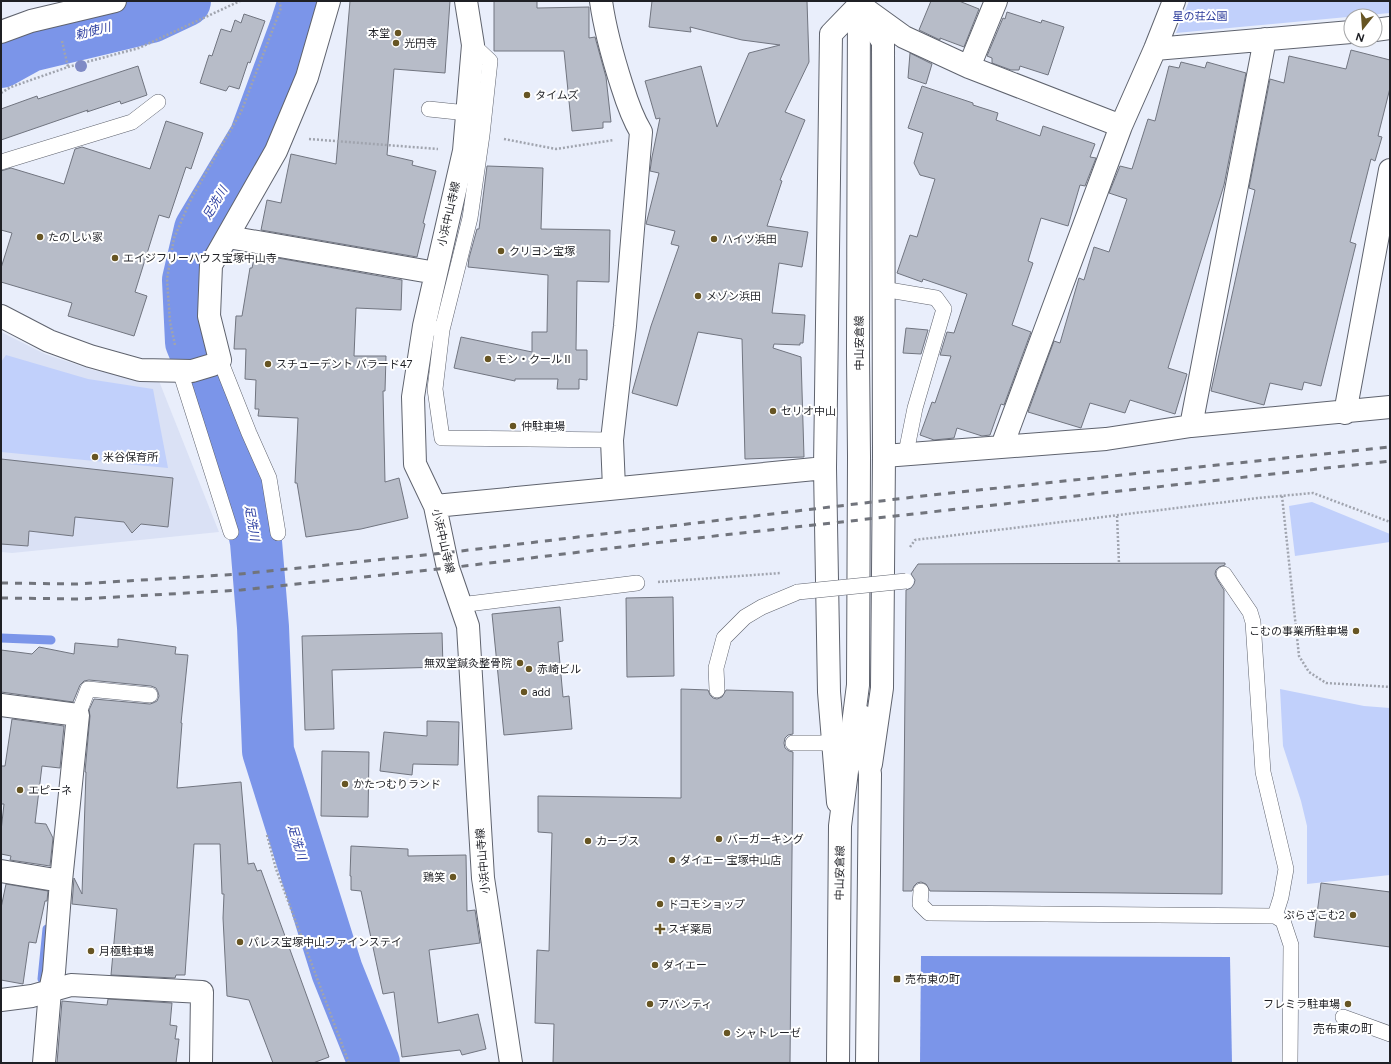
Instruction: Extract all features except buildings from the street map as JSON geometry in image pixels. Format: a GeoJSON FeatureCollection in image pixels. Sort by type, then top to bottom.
{"type":"FeatureCollection","features":[{"type":"Feature","properties":{"kind":"street"},"geometry":{"type":"LineString","coordinates":[[1,32],[31,21],[115,1]]}},
{"type":"Feature","properties":{"kind":"street"},"geometry":{"type":"LineString","coordinates":[[1,316],[49,341],[90,356],[140,370],[186,371],[216,362],[209,316],[211,266],[276,151],[307,77],[329,1]]}},
{"type":"Feature","properties":{"kind":"street","name":"小浜中山寺線"},"geometry":{"type":"LineString","coordinates":[[466,1],[473,45],[464,151],[436,273],[433,328],[413,397],[415,464],[435,506],[448,568],[468,626],[483,878],[511,1063]]}},
{"type":"Feature","properties":{"kind":"street"},"geometry":{"type":"LineString","coordinates":[[601,1],[604,25],[615,65],[632,118],[640,132],[625,326],[612,440],[614,488]]}},
{"type":"Feature","properties":{"kind":"street"},"geometry":{"type":"LineString","coordinates":[[969,67],[996,1]]}},
{"type":"Feature","properties":{"kind":"street"},"geometry":{"type":"LineString","coordinates":[[1002,446],[1121,126],[1174,1]]}},
{"type":"Feature","properties":{"kind":"street"},"geometry":{"type":"LineString","coordinates":[[857,2],[904,37],[969,67],[1121,126]]}},
{"type":"Feature","properties":{"kind":"street"},"geometry":{"type":"LineString","coordinates":[[857,2],[882,42],[884,289],[882,688],[870,774]]}},
{"type":"Feature","properties":{"kind":"street"},"geometry":{"type":"LineString","coordinates":[[840,826],[829,692],[825,468],[832,34],[857,2]]}},
{"type":"Feature","properties":{"kind":"street","name":"中山安倉線"},"geometry":{"type":"LineString","coordinates":[[838,1063],[840,826],[858,685],[860,457],[857,2]]}},
{"type":"Feature","properties":{"kind":"street"},"geometry":{"type":"LineString","coordinates":[[1155,48],[1343,33]]}},
{"type":"Feature","properties":{"kind":"street"},"geometry":{"type":"LineString","coordinates":[[1191,426],[1265,39]]}},
{"type":"Feature","properties":{"kind":"street"},"geometry":{"type":"LineString","coordinates":[[1345,412],[1390,170]]}},
{"type":"Feature","properties":{"kind":"street"},"geometry":{"type":"LineString","coordinates":[[228,237],[436,273]]}},
{"type":"Feature","properties":{"kind":"street"},"geometry":{"type":"LineString","coordinates":[[884,456],[906,453],[1106,439],[1191,426],[1390,408]]}},
{"type":"Feature","properties":{"kind":"street"},"geometry":{"type":"LineString","coordinates":[[435,506],[825,468]]}},
{"type":"Feature","properties":{"kind":"street","name":"中山安倉線"},"geometry":{"type":"LineString","coordinates":[[858,685],[870,774],[867,1063]]}},
{"type":"Feature","properties":{"kind":"street"},"geometry":{"type":"LineString","coordinates":[[1,705],[78,715],[44,1063]]}},
{"type":"Feature","properties":{"kind":"street"},"geometry":{"type":"LineString","coordinates":[[1,871],[61,881]]}},
{"type":"Feature","properties":{"kind":"street"},"geometry":{"type":"LineString","coordinates":[[1,1000],[32,996],[70,985],[202,992],[201,1063]]}},
{"type":"Feature","properties":{"kind":"lane"},"geometry":{"type":"LineString","coordinates":[[473,45],[490,61],[482,135],[470,218],[433,328],[436,389],[442,438],[612,440]]}},
{"type":"Feature","properties":{"kind":"lane"},"geometry":{"type":"LineString","coordinates":[[1,162],[132,122],[158,102]]}},
{"type":"Feature","properties":{"kind":"lane"},"geometry":{"type":"LineString","coordinates":[[429,109],[468,113]]}},
{"type":"Feature","properties":{"kind":"lane"},"geometry":{"type":"LineString","coordinates":[[884,289],[936,298],[944,309],[915,408],[906,453]]}},
{"type":"Feature","properties":{"kind":"lane"},"geometry":{"type":"LineString","coordinates":[[216,362],[269,478],[278,533]]}},
{"type":"Feature","properties":{"kind":"lane"},"geometry":{"type":"LineString","coordinates":[[186,371],[231,532]]}},
{"type":"Feature","properties":{"kind":"lane"},"geometry":{"type":"LineString","coordinates":[[1224,574],[1250,612],[1253,622],[1263,772],[1286,869],[1281,897],[1275,916]]}},
{"type":"Feature","properties":{"kind":"lane"},"geometry":{"type":"LineString","coordinates":[[717,690],[716,668],[724,638],[745,617],[762,607],[798,592],[906,581]]}},
{"type":"Feature","properties":{"kind":"lane"},"geometry":{"type":"LineString","coordinates":[[460,604],[638,583]]}},
{"type":"Feature","properties":{"kind":"lane"},"geometry":{"type":"LineString","coordinates":[[78,715],[88,689],[150,695]]}},
{"type":"Feature","properties":{"kind":"lane"},"geometry":{"type":"LineString","coordinates":[[793,743],[833,743]]}},
{"type":"Feature","properties":{"kind":"lane"},"geometry":{"type":"LineString","coordinates":[[921,891],[920,904],[929,913],[1275,916],[1283,921],[1291,944],[1290,1063]]}},
{"type":"Feature","properties":{"kind":"lane"},"geometry":{"type":"LineString","coordinates":[[1343,1017],[1390,1034]]}},
{"type":"Feature","properties":{"kind":"path"},"geometry":{"type":"LineString","coordinates":[[1,93],[11,87],[68,67],[139,48],[240,1]]}},
{"type":"Feature","properties":{"kind":"path"},"geometry":{"type":"LineString","coordinates":[[186,371],[170,322],[166,279],[174,238],[191,199],[241,112],[280,8],[279,1]]}},
{"type":"Feature","properties":{"kind":"path"},"geometry":{"type":"LineString","coordinates":[[62,37],[68,67]]}},
{"type":"Feature","properties":{"kind":"path"},"geometry":{"type":"LineString","coordinates":[[482,135],[556,149],[616,139],[640,140]]}},
{"type":"Feature","properties":{"kind":"path"},"geometry":{"type":"LineString","coordinates":[[282,136],[464,151]]}},
{"type":"Feature","properties":{"kind":"path"},"geometry":{"type":"LineString","coordinates":[[915,540],[1312,493],[1390,522]]}},
{"type":"Feature","properties":{"kind":"path"},"geometry":{"type":"LineString","coordinates":[[1282,496],[1299,656],[1309,672],[1326,683],[1390,688]]}},
{"type":"Feature","properties":{"kind":"path"},"geometry":{"type":"LineString","coordinates":[[1117,516],[1119,563]]}},
{"type":"Feature","properties":{"kind":"path"},"geometry":{"type":"LineString","coordinates":[[638,583],[786,573]]}},
{"type":"Feature","properties":{"kind":"path"},"geometry":{"type":"LineString","coordinates":[[267,835],[276,869],[349,1063]]}},
{"type":"Feature","properties":{"kind":"shaded area","name":"米谷保育所"},"geometry":{"type":"Polygon","coordinates":[[[1,332],[45,354],[93,370],[159,381],[219,532],[12,553],[1,552],[1,332]]]}},
{"type":"Feature","properties":{"kind":"green space","name":"星の荘公園"},"geometry":{"type":"Polygon","coordinates":[[[1189,1],[1390,1],[1390,13],[1383,14],[1383,8],[1343,8],[1343,17],[1176,33],[1189,1]]]}},
{"type":"Feature","properties":{"kind":"green space"},"geometry":{"type":"Polygon","coordinates":[[[6,355],[88,379],[153,389],[168,468],[1,452],[1,362],[6,355]]]}},
{"type":"Feature","properties":{"kind":"green space"},"geometry":{"type":"Polygon","coordinates":[[[1312,502],[1390,534],[1390,542],[1295,556],[1289,506],[1312,502]]]}},
{"type":"Feature","properties":{"kind":"green space"},"geometry":{"type":"Polygon","coordinates":[[[1280,689],[1364,706],[1390,708],[1390,875],[1307,884],[1307,826],[1301,801],[1283,746],[1280,689]]]}},
{"type":"Feature","properties":{"kind":"water"},"geometry":{"type":"Polygon","coordinates":[[[921,956],[1230,957],[1232,1063],[920,1063],[921,956]]]}},
{"type":"Feature","properties":{"kind":"waterway","name":"勅使川"},"geometry":{"type":"LineString","coordinates":[[1,62],[30,46],[151,17],[185,1]]}},
{"type":"Feature","properties":{"kind":"waterway","name":"足洗川"},"geometry":{"type":"LineString","coordinates":[[304,1],[255,137],[200,229],[188,280],[191,342],[240,462],[256,542],[263,627],[268,751],[337,971],[374,1063]]}},
{"type":"Feature","properties":{"kind":"waterway"},"geometry":{"type":"LineString","coordinates":[[1,638],[51,640]]}},
{"type":"Feature","properties":{"kind":"waterway"},"geometry":{"type":"LineString","coordinates":[[42,979],[47,929]]}},
{"type":"Feature","properties":{"kind":"railway"},"geometry":{"type":"LineString","coordinates":[[1,583],[77,584],[240,574],[444,553],[931,495],[1390,447]]}},
{"type":"Feature","properties":{"kind":"railway"},"geometry":{"type":"LineString","coordinates":[[1,598],[80,599],[241,590],[448,568],[679,540],[1390,461]]}},
{"type":"Feature","properties":{"kind":"place","name":"本堂"},"geometry":{"type":"Point","coordinates":[398,33]}},
{"type":"Feature","properties":{"kind":"place","name":"光円寺"},"geometry":{"type":"Point","coordinates":[396,43]}},
{"type":"Feature","properties":{"kind":"place","name":"タイムズ"},"geometry":{"type":"Point","coordinates":[527,95]}},
{"type":"Feature","properties":{"kind":"place","name":"たのしい家"},"geometry":{"type":"Point","coordinates":[40,237]}},
{"type":"Feature","properties":{"kind":"place","name":"ハイツ浜田"},"geometry":{"type":"Point","coordinates":[714,239]}},
{"type":"Feature","properties":{"kind":"place","name":"クリヨン宝塚"},"geometry":{"type":"Point","coordinates":[501,251]}},
{"type":"Feature","properties":{"kind":"place","name":"エイジフリーハウス宝塚中山寺"},"geometry":{"type":"Point","coordinates":[115,258]}},
{"type":"Feature","properties":{"kind":"place","name":"メゾン浜田"},"geometry":{"type":"Point","coordinates":[698,296]}},
{"type":"Feature","properties":{"kind":"place","name":"モン・クールⅡ"},"geometry":{"type":"Point","coordinates":[488,359]}},
{"type":"Feature","properties":{"kind":"place","name":"スチューデント バラード47"},"geometry":{"type":"Point","coordinates":[268,364]}},
{"type":"Feature","properties":{"kind":"place","name":"セリオ中山"},"geometry":{"type":"Point","coordinates":[773,411]}},
{"type":"Feature","properties":{"kind":"place","name":"仲駐車場"},"geometry":{"type":"Point","coordinates":[513,426]}},
{"type":"Feature","properties":{"kind":"place","name":"米谷保育所"},"geometry":{"type":"Point","coordinates":[95,457]}},
{"type":"Feature","properties":{"kind":"place","name":"こむの事業所駐車場"},"geometry":{"type":"Point","coordinates":[1356,631]}},
{"type":"Feature","properties":{"kind":"place","name":"無双堂鍼灸整骨院"},"geometry":{"type":"Point","coordinates":[520,663]}},
{"type":"Feature","properties":{"kind":"place","name":"赤崎ビル"},"geometry":{"type":"Point","coordinates":[529,669]}},
{"type":"Feature","properties":{"kind":"place","name":"add"},"geometry":{"type":"Point","coordinates":[524,692]}},
{"type":"Feature","properties":{"kind":"place","name":"かたつむりランド"},"geometry":{"type":"Point","coordinates":[345,784]}},
{"type":"Feature","properties":{"kind":"place","name":"エピーネ"},"geometry":{"type":"Point","coordinates":[20,790]}},
{"type":"Feature","properties":{"kind":"place","name":"バーガーキング"},"geometry":{"type":"Point","coordinates":[719,839]}},
{"type":"Feature","properties":{"kind":"place","name":"カーブス"},"geometry":{"type":"Point","coordinates":[588,841]}},
{"type":"Feature","properties":{"kind":"place","name":"ダイエー 宝塚中山店"},"geometry":{"type":"Point","coordinates":[672,860]}},
{"type":"Feature","properties":{"kind":"place","name":"鶏笑"},"geometry":{"type":"Point","coordinates":[453,877]}},
{"type":"Feature","properties":{"kind":"place","name":"ドコモショップ"},"geometry":{"type":"Point","coordinates":[660,904]}},
{"type":"Feature","properties":{"kind":"place","name":"ぷらざこむ2"},"geometry":{"type":"Point","coordinates":[1353,915]}},
{"type":"Feature","properties":{"kind":"place","name":"スギ薬局"},"geometry":{"type":"Point","coordinates":[660,929]}},
{"type":"Feature","properties":{"kind":"place","name":"パレス宝塚中山ファインステイ"},"geometry":{"type":"Point","coordinates":[240,942]}},
{"type":"Feature","properties":{"kind":"place","name":"月極駐車場"},"geometry":{"type":"Point","coordinates":[91,951]}},
{"type":"Feature","properties":{"kind":"place","name":"ダイエー"},"geometry":{"type":"Point","coordinates":[655,965]}},
{"type":"Feature","properties":{"kind":"place","name":"売布東の町"},"geometry":{"type":"Point","coordinates":[897,979]}},
{"type":"Feature","properties":{"kind":"place","name":"アバンティ"},"geometry":{"type":"Point","coordinates":[650,1004]}},
{"type":"Feature","properties":{"kind":"place","name":"フレミラ駐車場"},"geometry":{"type":"Point","coordinates":[1348,1004]}},
{"type":"Feature","properties":{"kind":"place","name":"シャトレーゼ"},"geometry":{"type":"Point","coordinates":[727,1033]}},
{"type":"Feature","properties":{"kind":"district","name":"売布東の町"},"geometry":{"type":"Point","coordinates":[1343,1029]}}]}
